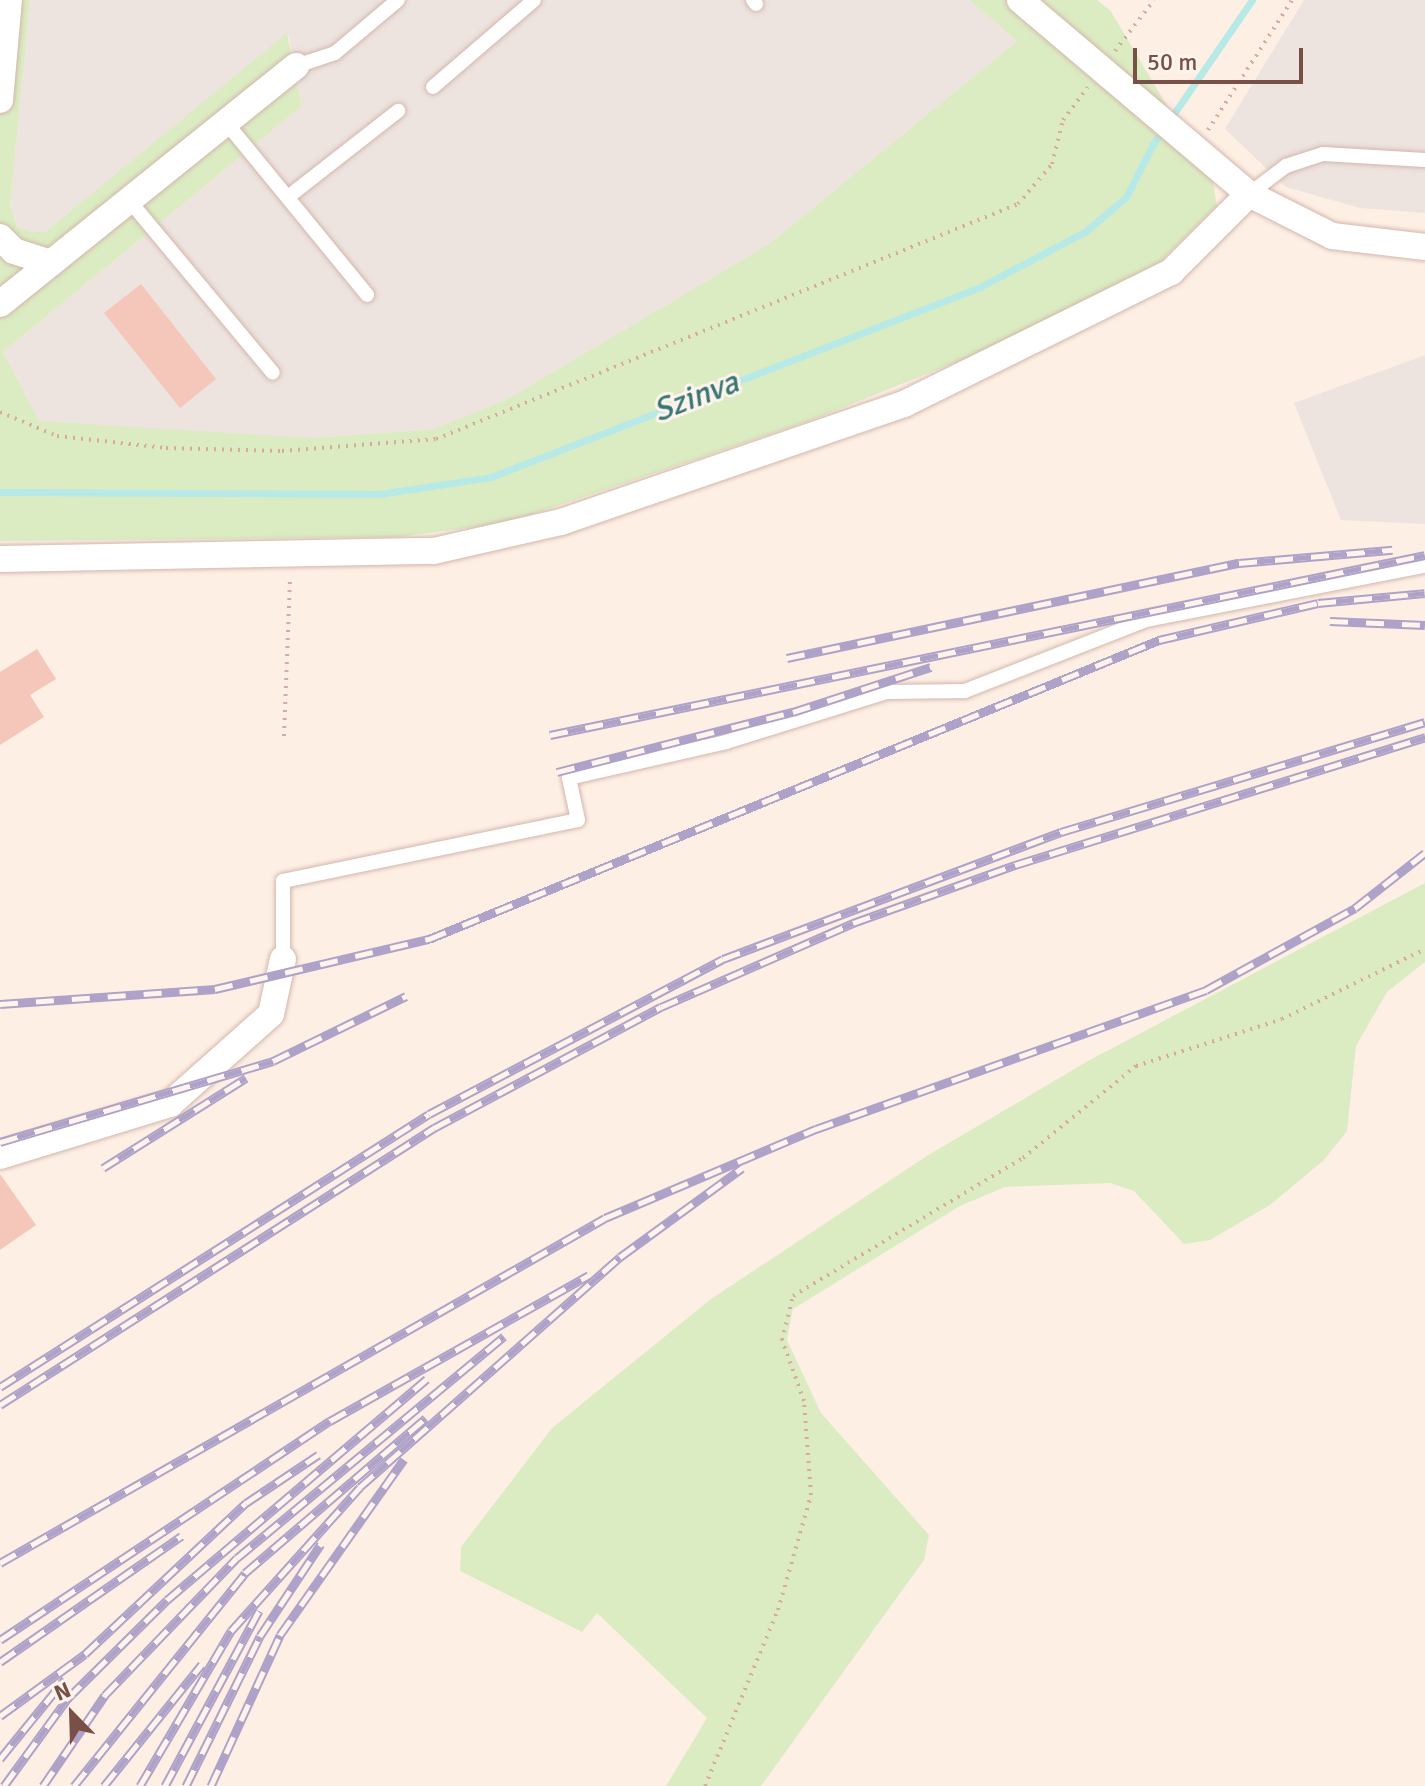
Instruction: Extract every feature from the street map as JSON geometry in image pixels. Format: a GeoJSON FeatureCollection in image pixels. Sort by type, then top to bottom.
{"type":"FeatureCollection","features":[{"type":"Feature","properties":{"kind":"street"},"geometry":{"type":"LineString","coordinates":[[0,100],[9,0]]}},
{"type":"Feature","properties":{"kind":"street"},"geometry":{"type":"LineString","coordinates":[[1020,0],[1141,100],[1207,144],[1249,194],[1332,236],[1425,247]]}},
{"type":"Feature","properties":{"kind":"street"},"geometry":{"type":"LineString","coordinates":[[0,304],[224,120],[296,66]]}},
{"type":"Feature","properties":{"kind":"street"},"geometry":{"type":"LineString","coordinates":[[0,559],[434,551],[498,540],[823,436],[1171,272],[1249,194]]}},
{"type":"Feature","properties":{"kind":"street"},"geometry":{"type":"LineString","coordinates":[[0,237],[14,251],[51,263]]}},
{"type":"Feature","properties":{"kind":"street"},"geometry":{"type":"LineString","coordinates":[[0,1156],[170,1104],[271,1014],[283,959]]}},
{"type":"Feature","properties":{"kind":"lane"},"geometry":{"type":"LineString","coordinates":[[296,66],[335,53],[398,0]]}},
{"type":"Feature","properties":{"kind":"lane"},"geometry":{"type":"LineString","coordinates":[[433,87],[534,0]]}},
{"type":"Feature","properties":{"kind":"lane"},"geometry":{"type":"LineString","coordinates":[[288,197],[398,111]]}},
{"type":"Feature","properties":{"kind":"lane"},"geometry":{"type":"LineString","coordinates":[[224,120],[367,295]]}},
{"type":"Feature","properties":{"kind":"lane"},"geometry":{"type":"LineString","coordinates":[[1249,194],[1286,166],[1323,154],[1425,160]]}},
{"type":"Feature","properties":{"kind":"lane"},"geometry":{"type":"LineString","coordinates":[[128,199],[273,373]]}},
{"type":"Feature","properties":{"kind":"lane"},"geometry":{"type":"LineString","coordinates":[[283,959],[283,881],[578,820],[569,778],[740,739],[887,692],[965,691],[1146,620],[1425,566]]}},
{"type":"Feature","properties":{"kind":"path"},"geometry":{"type":"LineString","coordinates":[[0,412],[57,436],[166,448],[282,451],[436,439],[1018,204],[1052,164],[1063,120],[1154,0]]}},
{"type":"Feature","properties":{"kind":"path"},"geometry":{"type":"LineString","coordinates":[[1207,144],[1292,0]]}},
{"type":"Feature","properties":{"kind":"path"},"geometry":{"type":"LineString","coordinates":[[284,736],[291,552]]}},
{"type":"Feature","properties":{"kind":"path"},"geometry":{"type":"LineString","coordinates":[[705,1786],[778,1610],[811,1495],[804,1401],[782,1340],[793,1296],[1023,1158],[1136,1066],[1282,1019],[1425,949]]}},
{"type":"Feature","properties":{"kind":"shaded area"},"geometry":{"type":"Polygon","coordinates":[[[30,0],[969,0],[1017,41],[769,244],[506,400],[435,429],[311,438],[176,435],[39,421],[3,352],[302,106],[288,34],[45,232],[30,232],[17,226],[10,205],[30,0]]]}},
{"type":"Feature","properties":{"kind":"shaded area"},"geometry":{"type":"Polygon","coordinates":[[[1304,0],[1425,0],[1425,213],[1360,208],[1286,187],[1225,129],[1304,0]]]}},
{"type":"Feature","properties":{"kind":"shaded area"},"geometry":{"type":"Polygon","coordinates":[[[1425,355],[1425,524],[1341,520],[1294,403],[1425,355]]]}},
{"type":"Feature","properties":{"kind":"green space"},"geometry":{"type":"Polygon","coordinates":[[[0,0],[30,0],[10,205],[17,226],[30,232],[45,232],[287,33],[302,106],[3,352],[39,421],[311,438],[434,429],[506,400],[769,244],[1017,41],[969,0],[1097,0],[1110,10],[1213,183],[1217,206],[1160,262],[989,349],[809,421],[506,523],[397,537],[0,541],[0,0]]]}},
{"type":"Feature","properties":{"kind":"green space"},"geometry":{"type":"Polygon","coordinates":[[[1425,883],[1425,962],[1387,992],[1356,1046],[1347,1131],[1324,1160],[1270,1205],[1210,1240],[1184,1244],[1134,1191],[1110,1183],[1005,1187],[960,1206],[793,1309],[787,1340],[821,1413],[929,1535],[924,1560],[761,1786],[666,1786],[707,1718],[597,1613],[582,1632],[460,1571],[461,1547],[552,1428],[711,1299],[925,1157],[1088,1061],[1425,883]]]}},
{"type":"Feature","properties":{"kind":"building"},"geometry":{"type":"Polygon","coordinates":[[[141,284],[216,379],[180,408],[104,313],[141,284]]]}},
{"type":"Feature","properties":{"kind":"building"},"geometry":{"type":"Polygon","coordinates":[[[37,649],[56,679],[30,695],[44,717],[0,745],[0,672],[37,649]]]}},
{"type":"Feature","properties":{"kind":"building"},"geometry":{"type":"Polygon","coordinates":[[[0,1174],[36,1225],[0,1250],[0,1174]]]}},
{"type":"Feature","properties":{"kind":"waterway","name":"Szinva"},"geometry":{"type":"LineString","coordinates":[[0,492],[379,494],[491,477],[980,287],[1086,231],[1126,197],[1153,144],[1252,0]]}},
{"type":"Feature","properties":{"kind":"railway"},"geometry":{"type":"LineString","coordinates":[[787,658],[1239,563],[1392,550]]}},
{"type":"Feature","properties":{"kind":"railway"},"geometry":{"type":"LineString","coordinates":[[550,735],[1425,555]]}},
{"type":"Feature","properties":{"kind":"railway"},"geometry":{"type":"LineString","coordinates":[[0,1004],[215,989],[429,939],[1159,640],[1318,603],[1425,593]]}},
{"type":"Feature","properties":{"kind":"railway"},"geometry":{"type":"LineString","coordinates":[[1330,621],[1425,625]]}},
{"type":"Feature","properties":{"kind":"railway"},"geometry":{"type":"LineString","coordinates":[[557,772],[793,712],[931,667]]}},
{"type":"Feature","properties":{"kind":"railway"},"geometry":{"type":"LineString","coordinates":[[0,1387],[429,1114],[723,959],[1061,832],[1425,722]]}},
{"type":"Feature","properties":{"kind":"railway"},"geometry":{"type":"LineString","coordinates":[[0,1405],[434,1128],[661,1007],[853,923],[1015,865],[1425,737]]}},
{"type":"Feature","properties":{"kind":"railway"},"geometry":{"type":"LineString","coordinates":[[0,1563],[605,1218],[816,1129],[1206,990],[1355,908],[1425,853]]}},
{"type":"Feature","properties":{"kind":"railway"},"geometry":{"type":"LineString","coordinates":[[0,1142],[273,1061],[406,996]]}},
{"type":"Feature","properties":{"kind":"railway"},"geometry":{"type":"LineString","coordinates":[[103,1168],[246,1078]]}},
{"type":"Feature","properties":{"kind":"railway"},"geometry":{"type":"LineString","coordinates":[[140,1786],[231,1631],[360,1487],[620,1257],[742,1168]]}},
{"type":"Feature","properties":{"kind":"railway"},"geometry":{"type":"LineString","coordinates":[[0,1640],[330,1421],[589,1275]]}},
{"type":"Feature","properties":{"kind":"railway"},"geometry":{"type":"LineString","coordinates":[[43,1786],[105,1695],[237,1558],[504,1336]]}},
{"type":"Feature","properties":{"kind":"railway"},"geometry":{"type":"LineString","coordinates":[[4,1786],[68,1698],[167,1600],[427,1379]]}},
{"type":"Feature","properties":{"kind":"railway"},"geometry":{"type":"LineString","coordinates":[[74,1786],[245,1573],[426,1418]]}},
{"type":"Feature","properties":{"kind":"railway"},"geometry":{"type":"LineString","coordinates":[[0,1716],[85,1654],[246,1503],[318,1455]]}},
{"type":"Feature","properties":{"kind":"railway"},"geometry":{"type":"LineString","coordinates":[[211,1786],[280,1635],[404,1459]]}},
{"type":"Feature","properties":{"kind":"railway"},"geometry":{"type":"LineString","coordinates":[[0,1662],[181,1536]]}},
{"type":"Feature","properties":{"kind":"railway"},"geometry":{"type":"LineString","coordinates":[[186,1786],[260,1636],[321,1544]]}},
{"type":"Feature","properties":{"kind":"railway"},"geometry":{"type":"LineString","coordinates":[[165,1786],[259,1611]]}},
{"type":"Feature","properties":{"kind":"railway"},"geometry":{"type":"LineString","coordinates":[[104,1786],[202,1664]]}},
{"type":"Feature","properties":{"kind":"railway"},"geometry":{"type":"LineString","coordinates":[[0,1759],[65,1679]]}}]}
